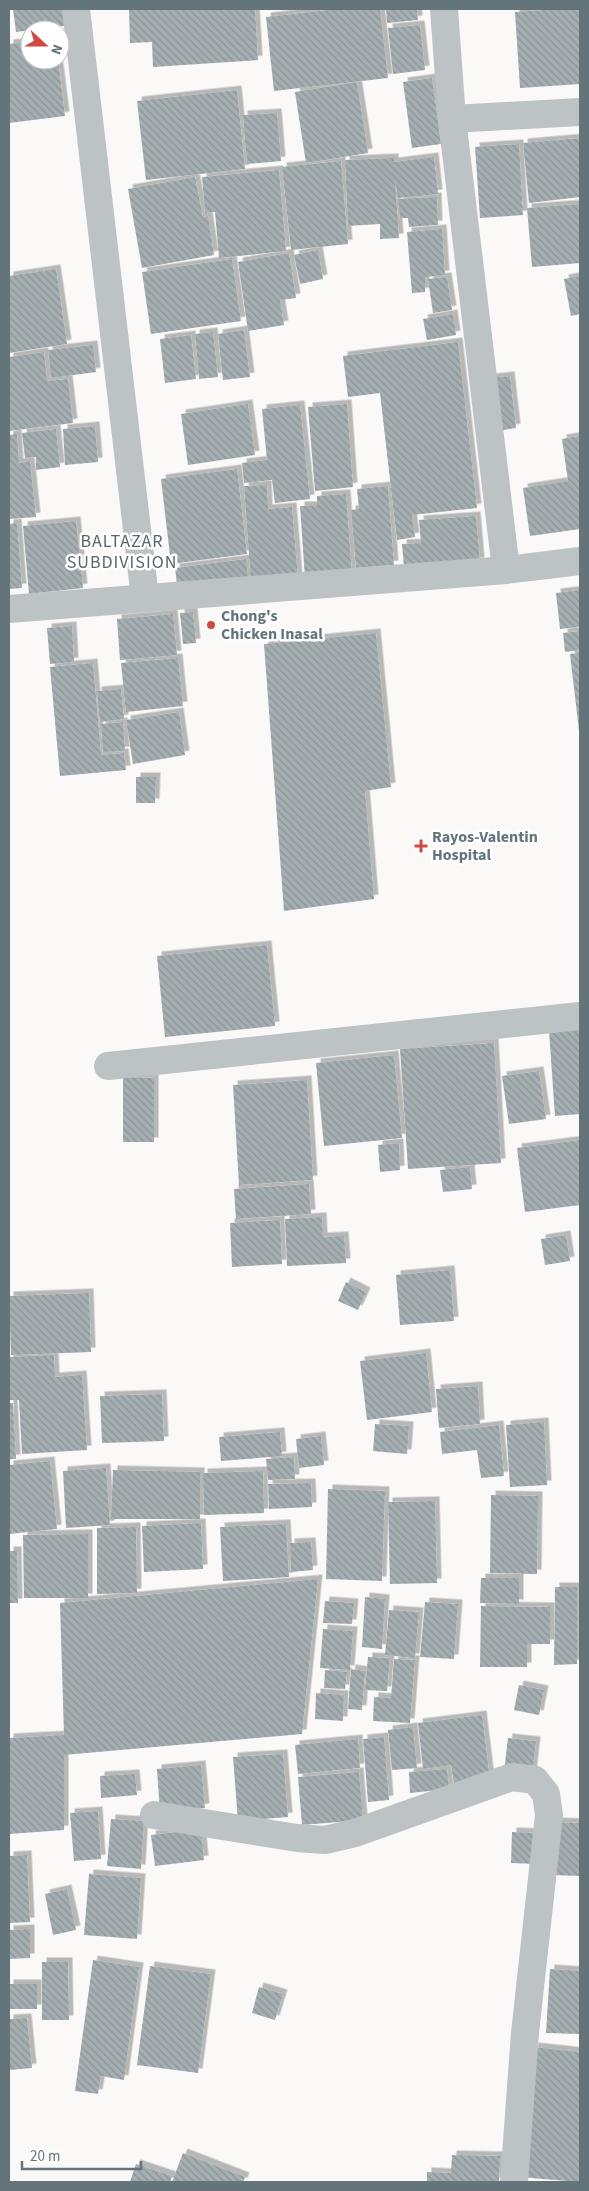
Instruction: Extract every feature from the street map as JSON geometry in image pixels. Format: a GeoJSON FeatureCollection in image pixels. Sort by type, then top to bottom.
{"type":"FeatureCollection","features":[{"type":"Feature","properties":{"kind":"street"},"geometry":{"type":"LineString","coordinates":[[76,9],[145,598]]}},
{"type":"Feature","properties":{"kind":"street"},"geometry":{"type":"LineString","coordinates":[[444,9],[452,119],[506,570]]}},
{"type":"Feature","properties":{"kind":"street"},"geometry":{"type":"LineString","coordinates":[[452,119],[580,112]]}},
{"type":"Feature","properties":{"kind":"street"},"geometry":{"type":"LineString","coordinates":[[9,609],[506,570],[580,561]]}},
{"type":"Feature","properties":{"kind":"street"},"geometry":{"type":"LineString","coordinates":[[108,1066],[580,1016]]}},
{"type":"Feature","properties":{"kind":"street"},"geometry":{"type":"LineString","coordinates":[[154,1815],[297,1838],[325,1840],[355,1833],[512,1777],[535,1780],[546,1794],[549,1815],[524,2033],[514,2182]]}},
{"type":"Feature","properties":{"kind":"building"},"geometry":{"type":"Polygon","coordinates":[[[13,9],[68,9],[69,20],[20,20],[20,31],[16,32],[13,9]]]}},
{"type":"Feature","properties":{"kind":"building"},"geometry":{"type":"Polygon","coordinates":[[[255,9],[258,60],[153,67],[152,42],[130,43],[129,10],[255,9]]]}},
{"type":"Feature","properties":{"kind":"building"},"geometry":{"type":"Polygon","coordinates":[[[337,9],[380,9],[388,78],[274,91],[266,17],[337,9]]]}},
{"type":"Feature","properties":{"kind":"building"},"geometry":{"type":"Polygon","coordinates":[[[386,9],[417,9],[418,20],[387,23],[386,9]]]}},
{"type":"Feature","properties":{"kind":"building"},"geometry":{"type":"Polygon","coordinates":[[[580,9],[580,84],[520,88],[515,12],[580,9]]]}},
{"type":"Feature","properties":{"kind":"building"},"geometry":{"type":"Polygon","coordinates":[[[420,25],[425,70],[393,74],[388,28],[420,25]]]}},
{"type":"Feature","properties":{"kind":"building"},"geometry":{"type":"Polygon","coordinates":[[[20,43],[20,70],[59,70],[65,116],[9,123],[9,44],[20,43]]]}},
{"type":"Feature","properties":{"kind":"building"},"geometry":{"type":"Polygon","coordinates":[[[432,78],[441,144],[412,148],[403,82],[432,78]]]}},
{"type":"Feature","properties":{"kind":"building"},"geometry":{"type":"Polygon","coordinates":[[[357,82],[368,153],[306,163],[295,92],[357,82]]]}},
{"type":"Feature","properties":{"kind":"building"},"geometry":{"type":"Polygon","coordinates":[[[237,90],[245,169],[146,180],[137,101],[237,90]]]}},
{"type":"Feature","properties":{"kind":"building"},"geometry":{"type":"Polygon","coordinates":[[[277,113],[281,161],[247,164],[243,115],[277,113]]]}},
{"type":"Feature","properties":{"kind":"building"},"geometry":{"type":"Polygon","coordinates":[[[580,138],[580,197],[529,203],[523,143],[580,138]]]}},
{"type":"Feature","properties":{"kind":"building"},"geometry":{"type":"Polygon","coordinates":[[[519,144],[523,215],[480,218],[475,147],[519,144]]]}},
{"type":"Feature","properties":{"kind":"building"},"geometry":{"type":"Polygon","coordinates":[[[434,157],[438,194],[398,198],[395,181],[399,238],[380,239],[380,224],[348,226],[345,160],[394,158],[394,162],[434,157]]]}},
{"type":"Feature","properties":{"kind":"building"},"geometry":{"type":"Polygon","coordinates":[[[341,161],[348,244],[291,250],[282,167],[341,161]]]}},
{"type":"Feature","properties":{"kind":"building"},"geometry":{"type":"Polygon","coordinates":[[[279,170],[286,251],[219,258],[215,212],[205,213],[202,177],[279,170]]]}},
{"type":"Feature","properties":{"kind":"building"},"geometry":{"type":"Polygon","coordinates":[[[195,177],[203,217],[208,216],[214,255],[142,268],[128,189],[195,177]]]}},
{"type":"Feature","properties":{"kind":"building"},"geometry":{"type":"Polygon","coordinates":[[[437,197],[438,225],[409,227],[408,218],[400,218],[398,199],[437,197]]]}},
{"type":"Feature","properties":{"kind":"building"},"geometry":{"type":"Polygon","coordinates":[[[580,204],[580,263],[532,267],[527,208],[580,204]]]}},
{"type":"Feature","properties":{"kind":"building"},"geometry":{"type":"Polygon","coordinates":[[[442,229],[445,275],[425,277],[425,292],[412,293],[407,232],[442,229]]]}},
{"type":"Feature","properties":{"kind":"building"},"geometry":{"type":"Polygon","coordinates":[[[318,250],[323,279],[300,284],[294,255],[318,250]]]}},
{"type":"Feature","properties":{"kind":"building"},"geometry":{"type":"Polygon","coordinates":[[[289,253],[296,298],[280,300],[284,325],[248,331],[238,262],[289,253]]]}},
{"type":"Feature","properties":{"kind":"building"},"geometry":{"type":"Polygon","coordinates":[[[232,259],[241,321],[151,334],[142,272],[232,259]]]}},
{"type":"Feature","properties":{"kind":"building"},"geometry":{"type":"Polygon","coordinates":[[[56,269],[67,344],[9,353],[9,276],[56,269]]]}},
{"type":"Feature","properties":{"kind":"building"},"geometry":{"type":"Polygon","coordinates":[[[580,276],[580,314],[571,316],[564,279],[580,276]]]}},
{"type":"Feature","properties":{"kind":"building"},"geometry":{"type":"Polygon","coordinates":[[[447,277],[452,310],[433,313],[428,279],[447,277]]]}},
{"type":"Feature","properties":{"kind":"building"},"geometry":{"type":"Polygon","coordinates":[[[453,314],[456,335],[427,340],[423,319],[453,314]]]}},
{"type":"Feature","properties":{"kind":"building"},"geometry":{"type":"Polygon","coordinates":[[[244,330],[250,377],[223,380],[218,334],[244,330]]]}},
{"type":"Feature","properties":{"kind":"building"},"geometry":{"type":"Polygon","coordinates":[[[213,332],[218,377],[199,379],[195,334],[213,332]]]}},
{"type":"Feature","properties":{"kind":"building"},"geometry":{"type":"Polygon","coordinates":[[[191,335],[196,379],[165,383],[160,339],[191,335]]]}},
{"type":"Feature","properties":{"kind":"building"},"geometry":{"type":"Polygon","coordinates":[[[458,342],[477,508],[412,515],[415,537],[397,540],[380,393],[348,397],[343,356],[458,342]]]}},
{"type":"Feature","properties":{"kind":"building"},"geometry":{"type":"Polygon","coordinates":[[[93,345],[96,372],[51,378],[48,350],[93,345]]]}},
{"type":"Feature","properties":{"kind":"building"},"geometry":{"type":"Polygon","coordinates":[[[44,352],[47,381],[68,379],[73,423],[9,431],[9,357],[44,352]]]}},
{"type":"Feature","properties":{"kind":"building"},"geometry":{"type":"Polygon","coordinates":[[[510,376],[516,428],[496,431],[490,378],[510,376]]]}},
{"type":"Feature","properties":{"kind":"building"},"geometry":{"type":"Polygon","coordinates":[[[248,404],[255,455],[188,465],[181,414],[248,404]]]}},
{"type":"Feature","properties":{"kind":"building"},"geometry":{"type":"Polygon","coordinates":[[[347,404],[353,487],[315,491],[308,407],[347,404]]]}},
{"type":"Feature","properties":{"kind":"building"},"geometry":{"type":"Polygon","coordinates":[[[300,405],[310,499],[275,503],[272,480],[244,483],[242,463],[267,460],[262,409],[300,405]]]}},
{"type":"Feature","properties":{"kind":"building"},"geometry":{"type":"Polygon","coordinates":[[[95,426],[98,462],[65,465],[63,429],[95,426]]]}},
{"type":"Feature","properties":{"kind":"building"},"geometry":{"type":"Polygon","coordinates":[[[56,429],[60,467],[36,470],[36,457],[25,458],[22,433],[56,429]]]}},
{"type":"Feature","properties":{"kind":"building"},"geometry":{"type":"Polygon","coordinates":[[[17,434],[19,463],[30,461],[36,517],[9,519],[9,435],[17,434]]]}},
{"type":"Feature","properties":{"kind":"building"},"geometry":{"type":"Polygon","coordinates":[[[580,436],[580,529],[530,536],[523,488],[568,481],[562,439],[580,436]]]}},
{"type":"Feature","properties":{"kind":"building"},"geometry":{"type":"Polygon","coordinates":[[[237,469],[247,554],[171,564],[161,479],[237,469]]]}},
{"type":"Feature","properties":{"kind":"building"},"geometry":{"type":"Polygon","coordinates":[[[267,485],[268,509],[292,507],[298,579],[251,583],[244,486],[267,485]]]}},
{"type":"Feature","properties":{"kind":"building"},"geometry":{"type":"Polygon","coordinates":[[[388,486],[394,565],[356,568],[351,510],[359,509],[357,489],[388,486]]]}},
{"type":"Feature","properties":{"kind":"building"},"geometry":{"type":"Polygon","coordinates":[[[346,494],[352,575],[305,578],[300,506],[317,506],[317,496],[346,494]]]}},
{"type":"Feature","properties":{"kind":"building"},"geometry":{"type":"Polygon","coordinates":[[[476,516],[480,562],[404,567],[402,544],[421,543],[419,520],[476,516]]]}},
{"type":"Feature","properties":{"kind":"building"},"geometry":{"type":"Polygon","coordinates":[[[76,521],[83,588],[29,594],[23,526],[76,521]]]}},
{"type":"Feature","properties":{"kind":"building"},"geometry":{"type":"Polygon","coordinates":[[[17,523],[22,588],[9,589],[9,524],[17,523]]]}},
{"type":"Feature","properties":{"kind":"building"},"geometry":{"type":"Polygon","coordinates":[[[246,559],[249,584],[178,593],[175,568],[246,559]]]}},
{"type":"Feature","properties":{"kind":"building"},"geometry":{"type":"Polygon","coordinates":[[[580,590],[580,627],[560,629],[556,593],[580,590]]]}},
{"type":"Feature","properties":{"kind":"building"},"geometry":{"type":"Polygon","coordinates":[[[193,612],[196,643],[183,644],[180,613],[193,612]]]}},
{"type":"Feature","properties":{"kind":"building"},"geometry":{"type":"Polygon","coordinates":[[[173,614],[177,655],[120,660],[117,619],[173,614]]]}},
{"type":"Feature","properties":{"kind":"building"},"geometry":{"type":"Polygon","coordinates":[[[72,626],[74,662],[50,664],[47,628],[72,626]]]}},
{"type":"Feature","properties":{"kind":"building"},"geometry":{"type":"Polygon","coordinates":[[[580,631],[580,650],[565,652],[563,633],[580,631]]]}},
{"type":"Feature","properties":{"kind":"building"},"geometry":{"type":"Polygon","coordinates":[[[376,633],[391,787],[365,791],[374,899],[284,911],[264,644],[376,633]]]}},
{"type":"Feature","properties":{"kind":"building"},"geometry":{"type":"Polygon","coordinates":[[[580,653],[580,731],[579,731],[570,654],[580,653]]]}},
{"type":"Feature","properties":{"kind":"building"},"geometry":{"type":"Polygon","coordinates":[[[178,658],[183,706],[126,712],[121,663],[178,658]]]}},
{"type":"Feature","properties":{"kind":"building"},"geometry":{"type":"Polygon","coordinates":[[[93,663],[101,755],[124,753],[126,770],[60,776],[50,667],[93,663]]]}},
{"type":"Feature","properties":{"kind":"building"},"geometry":{"type":"Polygon","coordinates":[[[121,689],[124,719],[100,722],[97,691],[121,689]]]}},
{"type":"Feature","properties":{"kind":"building"},"geometry":{"type":"Polygon","coordinates":[[[179,712],[185,755],[133,764],[126,720],[179,712]]]}},
{"type":"Feature","properties":{"kind":"building"},"geometry":{"type":"Polygon","coordinates":[[[123,722],[125,751],[103,752],[101,724],[123,722]]]}},
{"type":"Feature","properties":{"kind":"building"},"geometry":{"type":"Polygon","coordinates":[[[136,777],[156,777],[155,803],[136,803],[136,777]]]}},
{"type":"Feature","properties":{"kind":"building"},"geometry":{"type":"Polygon","coordinates":[[[267,945],[275,1026],[165,1037],[157,956],[267,945]]]}},
{"type":"Feature","properties":{"kind":"building"},"geometry":{"type":"Polygon","coordinates":[[[580,1029],[580,1114],[555,1116],[549,1031],[580,1029]]]}},
{"type":"Feature","properties":{"kind":"building"},"geometry":{"type":"Polygon","coordinates":[[[494,1043],[501,1163],[408,1169],[400,1049],[494,1043]]]}},
{"type":"Feature","properties":{"kind":"building"},"geometry":{"type":"Polygon","coordinates":[[[394,1055],[402,1138],[324,1146],[316,1063],[394,1055]]]}},
{"type":"Feature","properties":{"kind":"building"},"geometry":{"type":"Polygon","coordinates":[[[539,1071],[546,1119],[509,1124],[502,1076],[539,1071]]]}},
{"type":"Feature","properties":{"kind":"building"},"geometry":{"type":"Polygon","coordinates":[[[123,1077],[154,1078],[154,1142],[123,1142],[123,1077]]]}},
{"type":"Feature","properties":{"kind":"building"},"geometry":{"type":"Polygon","coordinates":[[[307,1080],[313,1180],[239,1185],[233,1085],[307,1080]]]}},
{"type":"Feature","properties":{"kind":"building"},"geometry":{"type":"Polygon","coordinates":[[[580,1140],[580,1205],[525,1212],[517,1148],[580,1140]]]}},
{"type":"Feature","properties":{"kind":"building"},"geometry":{"type":"Polygon","coordinates":[[[399,1143],[400,1170],[380,1172],[378,1145],[399,1143]]]}},
{"type":"Feature","properties":{"kind":"building"},"geometry":{"type":"Polygon","coordinates":[[[470,1167],[472,1189],[443,1192],[440,1170],[470,1167]]]}},
{"type":"Feature","properties":{"kind":"building"},"geometry":{"type":"Polygon","coordinates":[[[309,1184],[311,1214],[236,1219],[234,1189],[309,1184]]]}},
{"type":"Feature","properties":{"kind":"building"},"geometry":{"type":"Polygon","coordinates":[[[322,1217],[323,1237],[344,1236],[346,1263],[287,1266],[285,1219],[322,1217]]]}},
{"type":"Feature","properties":{"kind":"building"},"geometry":{"type":"Polygon","coordinates":[[[280,1220],[282,1264],[232,1267],[230,1223],[280,1220]]]}},
{"type":"Feature","properties":{"kind":"building"},"geometry":{"type":"Polygon","coordinates":[[[566,1235],[570,1261],[545,1265],[541,1239],[566,1235]]]}},
{"type":"Feature","properties":{"kind":"building"},"geometry":{"type":"Polygon","coordinates":[[[450,1270],[454,1321],[400,1325],[396,1275],[450,1270]]]}},
{"type":"Feature","properties":{"kind":"building"},"geometry":{"type":"Polygon","coordinates":[[[346,1282],[366,1292],[358,1310],[338,1301],[346,1282]]]}},
{"type":"Feature","properties":{"kind":"building"},"geometry":{"type":"Polygon","coordinates":[[[89,1293],[91,1352],[11,1355],[9,1296],[89,1293]]]}},
{"type":"Feature","properties":{"kind":"building"},"geometry":{"type":"Polygon","coordinates":[[[426,1353],[432,1412],[367,1420],[360,1361],[426,1353]]]}},
{"type":"Feature","properties":{"kind":"building"},"geometry":{"type":"Polygon","coordinates":[[[54,1355],[55,1377],[82,1375],[87,1450],[22,1454],[19,1400],[9,1400],[9,1357],[54,1355]]]}},
{"type":"Feature","properties":{"kind":"building"},"geometry":{"type":"Polygon","coordinates":[[[478,1386],[480,1424],[439,1428],[436,1389],[478,1386]]]}},
{"type":"Feature","properties":{"kind":"building"},"geometry":{"type":"Polygon","coordinates":[[[162,1394],[164,1441],[102,1443],[100,1396],[162,1394]]]}},
{"type":"Feature","properties":{"kind":"building"},"geometry":{"type":"Polygon","coordinates":[[[9,1403],[13,1403],[16,1459],[9,1459],[9,1403]]]}},
{"type":"Feature","properties":{"kind":"building"},"geometry":{"type":"Polygon","coordinates":[[[544,1422],[547,1485],[510,1487],[506,1425],[544,1422]]]}},
{"type":"Feature","properties":{"kind":"building"},"geometry":{"type":"Polygon","coordinates":[[[375,1424],[409,1426],[407,1454],[373,1451],[375,1424]]]}},
{"type":"Feature","properties":{"kind":"building"},"geometry":{"type":"Polygon","coordinates":[[[499,1425],[504,1476],[481,1478],[477,1450],[442,1454],[440,1432],[499,1425]]]}},
{"type":"Feature","properties":{"kind":"building"},"geometry":{"type":"Polygon","coordinates":[[[280,1432],[282,1456],[221,1461],[219,1437],[280,1432]]]}},
{"type":"Feature","properties":{"kind":"building"},"geometry":{"type":"Polygon","coordinates":[[[321,1436],[324,1465],[299,1468],[296,1439],[321,1436]]]}},
{"type":"Feature","properties":{"kind":"building"},"geometry":{"type":"Polygon","coordinates":[[[294,1457],[295,1479],[268,1480],[266,1459],[294,1457]]]}},
{"type":"Feature","properties":{"kind":"building"},"geometry":{"type":"Polygon","coordinates":[[[50,1461],[57,1529],[9,1534],[9,1465],[50,1461]]]}},
{"type":"Feature","properties":{"kind":"building"},"geometry":{"type":"Polygon","coordinates":[[[106,1468],[110,1525],[66,1528],[63,1471],[106,1468]]]}},
{"type":"Feature","properties":{"kind":"building"},"geometry":{"type":"Polygon","coordinates":[[[113,1470],[200,1472],[200,1519],[111,1519],[113,1470]]]}},
{"type":"Feature","properties":{"kind":"building"},"geometry":{"type":"Polygon","coordinates":[[[263,1471],[264,1513],[204,1515],[203,1473],[263,1471]]]}},
{"type":"Feature","properties":{"kind":"building"},"geometry":{"type":"Polygon","coordinates":[[[311,1483],[312,1507],[269,1509],[268,1484],[311,1483]]]}},
{"type":"Feature","properties":{"kind":"building"},"geometry":{"type":"Polygon","coordinates":[[[328,1489],[385,1491],[382,1581],[326,1579],[328,1489]]]}},
{"type":"Feature","properties":{"kind":"building"},"geometry":{"type":"Polygon","coordinates":[[[491,1495],[538,1496],[537,1574],[490,1573],[491,1495]]]}},
{"type":"Feature","properties":{"kind":"building"},"geometry":{"type":"Polygon","coordinates":[[[435,1501],[437,1583],[390,1584],[388,1502],[435,1501]]]}},
{"type":"Feature","properties":{"kind":"building"},"geometry":{"type":"Polygon","coordinates":[[[201,1523],[203,1569],[144,1572],[142,1526],[201,1523]]]}},
{"type":"Feature","properties":{"kind":"building"},"geometry":{"type":"Polygon","coordinates":[[[286,1524],[289,1577],[223,1581],[220,1527],[286,1524]]]}},
{"type":"Feature","properties":{"kind":"building"},"geometry":{"type":"Polygon","coordinates":[[[136,1527],[137,1593],[97,1594],[97,1528],[136,1527]]]}},
{"type":"Feature","properties":{"kind":"building"},"geometry":{"type":"Polygon","coordinates":[[[88,1534],[88,1598],[24,1598],[23,1535],[88,1534]]]}},
{"type":"Feature","properties":{"kind":"building"},"geometry":{"type":"Polygon","coordinates":[[[311,1542],[313,1570],[291,1572],[290,1543],[311,1542]]]}},
{"type":"Feature","properties":{"kind":"building"},"geometry":{"type":"Polygon","coordinates":[[[9,1551],[17,1551],[18,1603],[9,1603],[9,1551]]]}},
{"type":"Feature","properties":{"kind":"building"},"geometry":{"type":"Polygon","coordinates":[[[481,1578],[519,1578],[519,1604],[480,1603],[481,1578]]]}},
{"type":"Feature","properties":{"kind":"building"},"geometry":{"type":"Polygon","coordinates":[[[318,1579],[302,1734],[64,1755],[64,1830],[9,1834],[9,1738],[64,1735],[60,1603],[318,1579]]]}},
{"type":"Feature","properties":{"kind":"building"},"geometry":{"type":"Polygon","coordinates":[[[555,1587],[577,1587],[577,1664],[554,1665],[555,1587]]]}},
{"type":"Feature","properties":{"kind":"building"},"geometry":{"type":"Polygon","coordinates":[[[365,1597],[385,1599],[382,1649],[362,1647],[365,1597]]]}},
{"type":"Feature","properties":{"kind":"building"},"geometry":{"type":"Polygon","coordinates":[[[325,1601],[354,1603],[352,1624],[323,1623],[325,1601]]]}},
{"type":"Feature","properties":{"kind":"building"},"geometry":{"type":"Polygon","coordinates":[[[425,1602],[458,1604],[454,1659],[420,1657],[425,1602]]]}},
{"type":"Feature","properties":{"kind":"building"},"geometry":{"type":"Polygon","coordinates":[[[481,1606],[550,1607],[550,1644],[527,1644],[527,1667],[480,1667],[481,1606]]]}},
{"type":"Feature","properties":{"kind":"building"},"geometry":{"type":"Polygon","coordinates":[[[389,1610],[419,1612],[415,1658],[385,1655],[389,1610]]]}},
{"type":"Feature","properties":{"kind":"building"},"geometry":{"type":"Polygon","coordinates":[[[323,1629],[353,1631],[350,1670],[320,1668],[323,1629]]]}},
{"type":"Feature","properties":{"kind":"building"},"geometry":{"type":"Polygon","coordinates":[[[368,1657],[390,1658],[387,1691],[365,1690],[368,1657]]]}},
{"type":"Feature","properties":{"kind":"building"},"geometry":{"type":"Polygon","coordinates":[[[394,1659],[415,1660],[410,1723],[373,1721],[374,1697],[391,1698],[394,1659]]]}},
{"type":"Feature","properties":{"kind":"building"},"geometry":{"type":"Polygon","coordinates":[[[351,1669],[365,1671],[362,1710],[348,1709],[351,1669]]]}},
{"type":"Feature","properties":{"kind":"building"},"geometry":{"type":"Polygon","coordinates":[[[325,1670],[347,1672],[345,1689],[324,1688],[325,1670]]]}},
{"type":"Feature","properties":{"kind":"building"},"geometry":{"type":"Polygon","coordinates":[[[519,1685],[544,1690],[539,1715],[514,1710],[519,1685]]]}},
{"type":"Feature","properties":{"kind":"building"},"geometry":{"type":"Polygon","coordinates":[[[316,1693],[344,1695],[343,1721],[315,1719],[316,1693]]]}},
{"type":"Feature","properties":{"kind":"building"},"geometry":{"type":"Polygon","coordinates":[[[482,1715],[490,1780],[454,1784],[451,1765],[423,1769],[418,1723],[482,1715]]]}},
{"type":"Feature","properties":{"kind":"building"},"geometry":{"type":"Polygon","coordinates":[[[413,1727],[417,1768],[392,1770],[388,1730],[413,1727]]]}},
{"type":"Feature","properties":{"kind":"building"},"geometry":{"type":"Polygon","coordinates":[[[384,1737],[389,1800],[368,1802],[363,1739],[384,1737]]]}},
{"type":"Feature","properties":{"kind":"building"},"geometry":{"type":"Polygon","coordinates":[[[508,1738],[536,1741],[532,1776],[504,1772],[508,1738]]]}},
{"type":"Feature","properties":{"kind":"building"},"geometry":{"type":"Polygon","coordinates":[[[358,1739],[360,1768],[298,1774],[295,1745],[358,1739]]]}},
{"type":"Feature","properties":{"kind":"building"},"geometry":{"type":"Polygon","coordinates":[[[283,1754],[288,1817],[238,1821],[233,1757],[283,1754]]]}},
{"type":"Feature","properties":{"kind":"building"},"geometry":{"type":"Polygon","coordinates":[[[201,1765],[205,1808],[160,1812],[157,1769],[201,1765]]]}},
{"type":"Feature","properties":{"kind":"building"},"geometry":{"type":"Polygon","coordinates":[[[447,1769],[449,1789],[410,1793],[409,1772],[447,1769]]]}},
{"type":"Feature","properties":{"kind":"building"},"geometry":{"type":"Polygon","coordinates":[[[359,1772],[363,1820],[302,1825],[298,1777],[359,1772]]]}},
{"type":"Feature","properties":{"kind":"building"},"geometry":{"type":"Polygon","coordinates":[[[135,1774],[137,1795],[101,1798],[100,1776],[135,1774]]]}},
{"type":"Feature","properties":{"kind":"building"},"geometry":{"type":"Polygon","coordinates":[[[98,1811],[101,1859],[74,1861],[70,1813],[98,1811]]]}},
{"type":"Feature","properties":{"kind":"building"},"geometry":{"type":"Polygon","coordinates":[[[111,1819],[144,1821],[141,1869],[107,1866],[111,1819]]]}},
{"type":"Feature","properties":{"kind":"building"},"geometry":{"type":"Polygon","coordinates":[[[554,1822],[580,1823],[580,1876],[552,1875],[554,1822]]]}},
{"type":"Feature","properties":{"kind":"building"},"geometry":{"type":"Polygon","coordinates":[[[201,1829],[204,1860],[155,1866],[151,1835],[201,1829]]]}},
{"type":"Feature","properties":{"kind":"building"},"geometry":{"type":"Polygon","coordinates":[[[512,1832],[538,1833],[536,1864],[511,1863],[512,1832]]]}},
{"type":"Feature","properties":{"kind":"building"},"geometry":{"type":"Polygon","coordinates":[[[27,1855],[30,1922],[9,1923],[9,1856],[27,1855]]]}},
{"type":"Feature","properties":{"kind":"building"},"geometry":{"type":"Polygon","coordinates":[[[89,1874],[141,1878],[137,1939],[84,1935],[89,1874]]]}},
{"type":"Feature","properties":{"kind":"building"},"geometry":{"type":"Polygon","coordinates":[[[67,1889],[76,1930],[53,1935],[45,1894],[67,1889]]]}},
{"type":"Feature","properties":{"kind":"building"},"geometry":{"type":"Polygon","coordinates":[[[30,1929],[30,1958],[9,1959],[9,1930],[30,1929]]]}},
{"type":"Feature","properties":{"kind":"building"},"geometry":{"type":"Polygon","coordinates":[[[93,1960],[139,1967],[124,2080],[101,2076],[98,2094],[75,2091],[93,1960]]]}},
{"type":"Feature","properties":{"kind":"building"},"geometry":{"type":"Polygon","coordinates":[[[42,1962],[68,1962],[69,2020],[42,2020],[42,1962]]]}},
{"type":"Feature","properties":{"kind":"building"},"geometry":{"type":"Polygon","coordinates":[[[150,1966],[211,1974],[198,2073],[137,2065],[150,1966]]]}},
{"type":"Feature","properties":{"kind":"building"},"geometry":{"type":"Polygon","coordinates":[[[550,1969],[580,1971],[580,2034],[546,2033],[550,1969]]]}},
{"type":"Feature","properties":{"kind":"building"},"geometry":{"type":"Polygon","coordinates":[[[9,1984],[37,1984],[37,2009],[9,2009],[9,1984]]]}},
{"type":"Feature","properties":{"kind":"building"},"geometry":{"type":"Polygon","coordinates":[[[259,1987],[283,1994],[275,2020],[252,2013],[259,1987]]]}},
{"type":"Feature","properties":{"kind":"building"},"geometry":{"type":"Polygon","coordinates":[[[27,2018],[32,2068],[9,2070],[9,2019],[27,2018]]]}},
{"type":"Feature","properties":{"kind":"building"},"geometry":{"type":"Polygon","coordinates":[[[534,2047],[580,2052],[580,2182],[519,2177],[534,2047]]]}},
{"type":"Feature","properties":{"kind":"building"},"geometry":{"type":"Polygon","coordinates":[[[183,2153],[245,2177],[243,2182],[172,2182],[183,2153]]]}},
{"type":"Feature","properties":{"kind":"building"},"geometry":{"type":"Polygon","coordinates":[[[452,2155],[500,2156],[499,2182],[427,2182],[427,2172],[451,2173],[452,2155]]]}},
{"type":"Feature","properties":{"kind":"building"},"geometry":{"type":"Polygon","coordinates":[[[136,2164],[172,2176],[170,2182],[130,2182],[136,2164]]]}},
{"type":"Feature","properties":{"kind":"place","name":"Chong's Chicken Inasal"},"geometry":{"type":"Point","coordinates":[211,625]}},
{"type":"Feature","properties":{"kind":"place","name":"Rayos-Valentin Hospital"},"geometry":{"type":"Point","coordinates":[421,846]}},
{"type":"Feature","properties":{"kind":"district","name":"BALTAZAR SUBDIVISION"},"geometry":{"type":"Point","coordinates":[122,551]}}]}
